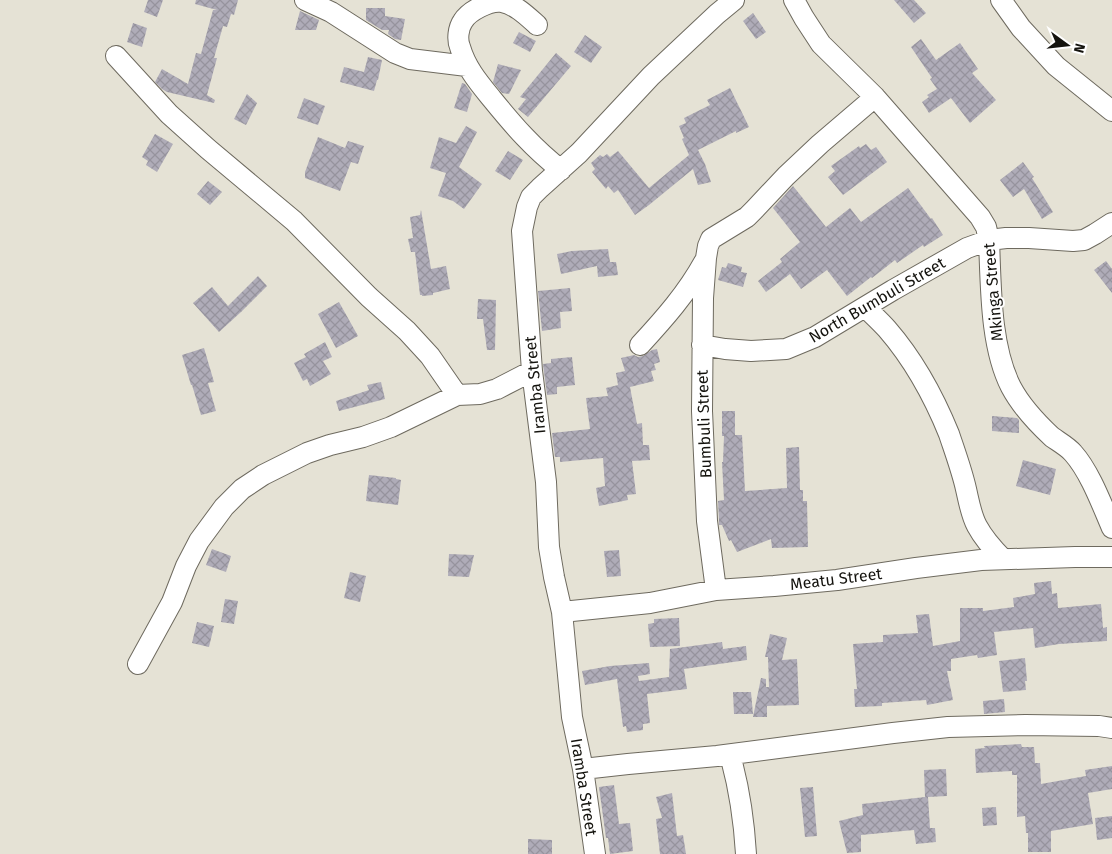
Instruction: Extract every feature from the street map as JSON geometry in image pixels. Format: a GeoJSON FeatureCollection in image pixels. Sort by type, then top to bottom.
{"type":"FeatureCollection","features":[{"type":"Feature","properties":{"kind":"street"},"geometry":{"type":"LineString","coordinates":[[305,0],[331,12],[395,53],[410,59],[467,66]]}},
{"type":"Feature","properties":{"kind":"street","name":"Iramba Street"},"geometry":{"type":"LineString","coordinates":[[595,854],[583,769],[572,717],[562,612],[554,577],[550,547],[546,482],[532,371],[524,269],[523,224],[526,207],[531,197],[594,138],[651,76],[734,0]]}},
{"type":"Feature","properties":{"kind":"street","name":"Mkinga Street"},"geometry":{"type":"LineString","coordinates":[[794,0],[821,44],[875,97],[980,217],[986,227],[989,240],[993,320],[997,345],[1011,388],[1028,412],[1052,436],[1073,453],[1088,476],[1112,528]]}},
{"type":"Feature","properties":{"kind":"street"},"geometry":{"type":"LineString","coordinates":[[1001,0],[1021,28],[1056,66],[1112,111]]}},
{"type":"Feature","properties":{"kind":"street"},"geometry":{"type":"LineString","coordinates":[[537,25],[512,6],[501,2],[486,4],[463,21],[459,31],[459,46],[467,66],[476,80],[518,131],[561,170]]}},
{"type":"Feature","properties":{"kind":"street"},"geometry":{"type":"LineString","coordinates":[[116,56],[169,114],[294,221],[369,297],[407,331],[430,356],[457,395]]}},
{"type":"Feature","properties":{"kind":"street","name":"Bumbuli Street"},"geometry":{"type":"LineString","coordinates":[[716,590],[707,522],[702,411],[702,345],[708,246],[711,239],[719,233],[747,217],[820,144],[875,97]]}},
{"type":"Feature","properties":{"kind":"street","name":"North Bumbuli Street"},"geometry":{"type":"LineString","coordinates":[[702,345],[733,350],[786,349],[815,337],[967,248],[989,240],[1006,238],[1084,240],[1112,223]]}},
{"type":"Feature","properties":{"kind":"street","name":"Bumbuli Street"},"geometry":{"type":"LineString","coordinates":[[640,344],[657,327],[677,302],[696,276],[706,258]]}},
{"type":"Feature","properties":{"kind":"street"},"geometry":{"type":"LineString","coordinates":[[865,307],[887,329],[927,387],[949,435],[966,488],[972,516],[983,537],[1003,559]]}},
{"type":"Feature","properties":{"kind":"street"},"geometry":{"type":"LineString","coordinates":[[138,664],[172,602],[186,566],[199,541],[224,507],[242,489],[263,475],[307,453],[391,427],[457,395],[480,394],[498,390],[532,371]]}},
{"type":"Feature","properties":{"kind":"street","name":"Meatu Street"},"geometry":{"type":"LineString","coordinates":[[562,612],[650,603],[716,590],[837,580],[981,560],[1112,557]]}},
{"type":"Feature","properties":{"kind":"street"},"geometry":{"type":"LineString","coordinates":[[583,769],[730,755],[817,742],[948,727],[1025,725],[1099,726],[1112,728]]}},
{"type":"Feature","properties":{"kind":"street"},"geometry":{"type":"LineString","coordinates":[[730,755],[737,781],[745,831],[746,854]]}},
{"type":"Feature","properties":{"kind":"building"},"geometry":{"type":"Polygon","coordinates":[[[148,0],[163,0],[157,17],[144,12],[148,0]]]}},
{"type":"Feature","properties":{"kind":"building"},"geometry":{"type":"Polygon","coordinates":[[[196,0],[238,0],[234,15],[231,14],[227,27],[223,26],[214,58],[217,58],[207,95],[215,100],[214,103],[167,92],[155,82],[162,69],[188,84],[196,53],[201,54],[213,10],[217,10],[195,4],[196,0]]]}},
{"type":"Feature","properties":{"kind":"building"},"geometry":{"type":"Polygon","coordinates":[[[894,0],[914,0],[926,13],[914,23],[894,0]]]}},
{"type":"Feature","properties":{"kind":"building"},"geometry":{"type":"Polygon","coordinates":[[[366,8],[385,8],[385,16],[405,19],[401,40],[395,39],[388,34],[389,30],[382,30],[366,20],[366,8]]]}},
{"type":"Feature","properties":{"kind":"building"},"geometry":{"type":"Polygon","coordinates":[[[300,11],[319,20],[316,30],[295,30],[300,11]]]}},
{"type":"Feature","properties":{"kind":"building"},"geometry":{"type":"Polygon","coordinates":[[[753,13],[766,32],[756,39],[743,21],[753,13]]]}},
{"type":"Feature","properties":{"kind":"building"},"geometry":{"type":"Polygon","coordinates":[[[133,23],[147,28],[142,47],[127,42],[133,23]]]}},
{"type":"Feature","properties":{"kind":"building"},"geometry":{"type":"Polygon","coordinates":[[[519,32],[536,41],[530,52],[513,43],[519,32]]]}},
{"type":"Feature","properties":{"kind":"building"},"geometry":{"type":"Polygon","coordinates":[[[585,35],[602,47],[591,63],[574,52],[585,35]]]}},
{"type":"Feature","properties":{"kind":"building"},"geometry":{"type":"Polygon","coordinates":[[[921,39],[936,60],[960,43],[978,69],[972,73],[996,100],[970,123],[951,98],[929,113],[922,102],[929,97],[927,95],[937,89],[930,79],[932,78],[911,47],[921,39]]]}},
{"type":"Feature","properties":{"kind":"building"},"geometry":{"type":"Polygon","coordinates":[[[556,53],[571,66],[528,117],[518,109],[526,99],[520,97],[556,53]]]}},
{"type":"Feature","properties":{"kind":"building"},"geometry":{"type":"Polygon","coordinates":[[[368,57],[382,60],[374,91],[340,82],[344,67],[364,72],[368,57]]]}},
{"type":"Feature","properties":{"kind":"building"},"geometry":{"type":"Polygon","coordinates":[[[498,64],[521,70],[509,94],[502,93],[493,82],[498,64]]]}},
{"type":"Feature","properties":{"kind":"building"},"geometry":{"type":"Polygon","coordinates":[[[462,83],[465,84],[472,94],[467,112],[454,108],[462,83]]]}},
{"type":"Feature","properties":{"kind":"building"},"geometry":{"type":"Polygon","coordinates":[[[730,88],[749,127],[736,133],[736,131],[698,150],[711,182],[698,185],[693,169],[635,215],[618,190],[614,193],[608,186],[606,189],[592,172],[595,169],[591,163],[600,155],[603,157],[607,154],[610,157],[618,151],[649,188],[689,155],[679,126],[686,123],[684,118],[710,105],[707,100],[730,88]]]}},
{"type":"Feature","properties":{"kind":"building"},"geometry":{"type":"Polygon","coordinates":[[[247,94],[257,103],[246,125],[234,119],[247,94]]]}},
{"type":"Feature","properties":{"kind":"building"},"geometry":{"type":"Polygon","coordinates":[[[304,98],[325,106],[318,125],[297,118],[304,98]]]}},
{"type":"Feature","properties":{"kind":"building"},"geometry":{"type":"Polygon","coordinates":[[[466,126],[477,132],[459,167],[482,184],[464,209],[453,201],[438,196],[446,173],[430,168],[439,137],[456,143],[466,126]]]}},
{"type":"Feature","properties":{"kind":"building"},"geometry":{"type":"Polygon","coordinates":[[[155,134],[173,144],[157,172],[146,165],[148,161],[142,157],[155,134]]]}},
{"type":"Feature","properties":{"kind":"building"},"geometry":{"type":"Polygon","coordinates":[[[318,137],[345,148],[348,141],[364,146],[358,164],[351,162],[340,191],[305,178],[305,172],[318,137]]]}},
{"type":"Feature","properties":{"kind":"building"},"geometry":{"type":"Polygon","coordinates":[[[866,144],[871,150],[876,147],[887,162],[843,195],[828,177],[835,171],[831,166],[859,146],[860,148],[866,144]]]}},
{"type":"Feature","properties":{"kind":"building"},"geometry":{"type":"Polygon","coordinates":[[[508,151],[523,160],[510,180],[495,171],[508,151]]]}},
{"type":"Feature","properties":{"kind":"building"},"geometry":{"type":"Polygon","coordinates":[[[1023,162],[1034,177],[1032,178],[1053,212],[1042,219],[1024,189],[1013,197],[1000,180],[1023,162]]]}},
{"type":"Feature","properties":{"kind":"building"},"geometry":{"type":"Polygon","coordinates":[[[208,181],[222,192],[210,205],[197,194],[208,181]]]}},
{"type":"Feature","properties":{"kind":"building"},"geometry":{"type":"Polygon","coordinates":[[[793,186],[826,227],[850,208],[861,222],[908,188],[943,235],[924,247],[923,245],[897,263],[895,260],[847,296],[827,270],[801,289],[790,274],[766,292],[758,281],[782,262],[780,259],[800,242],[773,208],[793,186]]]}},
{"type":"Feature","properties":{"kind":"building"},"geometry":{"type":"Polygon","coordinates":[[[421,210],[431,269],[446,266],[450,289],[433,293],[433,295],[422,296],[420,295],[415,252],[411,252],[408,239],[413,238],[410,217],[420,215],[421,210]]]}},
{"type":"Feature","properties":{"kind":"building"},"geometry":{"type":"Polygon","coordinates":[[[608,249],[610,262],[616,262],[618,275],[598,277],[597,266],[561,274],[557,254],[572,251],[608,249]]]}},
{"type":"Feature","properties":{"kind":"building"},"geometry":{"type":"Polygon","coordinates":[[[1106,261],[1112,269],[1112,293],[1094,270],[1106,261]]]}},
{"type":"Feature","properties":{"kind":"building"},"geometry":{"type":"Polygon","coordinates":[[[728,263],[742,267],[741,272],[747,273],[743,287],[718,280],[722,267],[726,268],[728,263]]]}},
{"type":"Feature","properties":{"kind":"building"},"geometry":{"type":"Polygon","coordinates":[[[258,276],[267,286],[219,332],[193,303],[212,287],[228,306],[258,276]]]}},
{"type":"Feature","properties":{"kind":"building"},"geometry":{"type":"Polygon","coordinates":[[[570,288],[572,311],[560,312],[561,328],[542,331],[538,291],[570,288]]]}},
{"type":"Feature","properties":{"kind":"building"},"geometry":{"type":"Polygon","coordinates":[[[478,299],[496,300],[495,350],[487,350],[483,319],[477,319],[478,299]]]}},
{"type":"Feature","properties":{"kind":"building"},"geometry":{"type":"Polygon","coordinates":[[[339,302],[358,336],[336,348],[318,314],[339,302]]]}},
{"type":"Feature","properties":{"kind":"building"},"geometry":{"type":"Polygon","coordinates":[[[325,342],[332,357],[323,361],[331,374],[310,386],[307,379],[303,381],[294,363],[306,357],[304,354],[325,342]]]}},
{"type":"Feature","properties":{"kind":"building"},"geometry":{"type":"Polygon","coordinates":[[[204,348],[214,382],[208,383],[216,411],[201,415],[182,355],[204,348]]]}},
{"type":"Feature","properties":{"kind":"building"},"geometry":{"type":"Polygon","coordinates":[[[657,349],[660,362],[654,364],[656,370],[651,371],[654,381],[630,387],[637,424],[642,423],[643,445],[649,445],[650,460],[632,461],[636,494],[627,495],[628,500],[599,506],[596,488],[605,486],[603,458],[560,462],[560,457],[555,457],[552,433],[590,429],[586,398],[608,396],[606,388],[618,385],[616,373],[625,371],[621,358],[634,355],[638,357],[643,356],[657,349]]]}},
{"type":"Feature","properties":{"kind":"building"},"geometry":{"type":"Polygon","coordinates":[[[572,357],[575,385],[557,387],[557,394],[547,395],[543,364],[551,363],[551,359],[572,357]]]}},
{"type":"Feature","properties":{"kind":"building"},"geometry":{"type":"Polygon","coordinates":[[[381,382],[385,399],[339,411],[336,401],[369,390],[367,385],[381,382]]]}},
{"type":"Feature","properties":{"kind":"building"},"geometry":{"type":"Polygon","coordinates":[[[722,411],[735,411],[735,435],[742,435],[745,491],[787,488],[786,448],[799,447],[800,490],[803,490],[803,501],[807,501],[808,547],[772,548],[771,539],[737,552],[731,540],[729,541],[722,525],[719,525],[718,501],[724,500],[722,411]]]}},
{"type":"Feature","properties":{"kind":"building"},"geometry":{"type":"Polygon","coordinates":[[[992,416],[1017,418],[1019,420],[1019,433],[992,431],[992,416]]]}},
{"type":"Feature","properties":{"kind":"building"},"geometry":{"type":"Polygon","coordinates":[[[1023,460],[1056,469],[1050,495],[1016,486],[1023,460]]]}},
{"type":"Feature","properties":{"kind":"building"},"geometry":{"type":"Polygon","coordinates":[[[369,475],[401,480],[398,505],[366,501],[369,475]]]}},
{"type":"Feature","properties":{"kind":"building"},"geometry":{"type":"Polygon","coordinates":[[[212,549],[231,556],[226,572],[206,565],[212,549]]]}},
{"type":"Feature","properties":{"kind":"building"},"geometry":{"type":"Polygon","coordinates":[[[619,550],[621,576],[607,577],[604,551],[619,550]]]}},
{"type":"Feature","properties":{"kind":"building"},"geometry":{"type":"Polygon","coordinates":[[[449,554],[474,555],[469,577],[448,576],[449,554]]]}},
{"type":"Feature","properties":{"kind":"building"},"geometry":{"type":"Polygon","coordinates":[[[350,572],[366,576],[360,602],[344,598],[350,572]]]}},
{"type":"Feature","properties":{"kind":"building"},"geometry":{"type":"Polygon","coordinates":[[[1051,581],[1052,594],[1057,593],[1058,608],[1101,604],[1103,628],[1107,627],[1107,641],[1059,644],[1035,648],[1033,628],[994,632],[997,655],[978,658],[977,655],[951,659],[951,671],[947,671],[953,700],[927,705],[926,700],[882,703],[882,706],[855,707],[854,689],[857,689],[853,644],[883,642],[883,635],[918,633],[916,615],[929,614],[933,646],[960,641],[960,608],[983,608],[983,611],[1014,607],[1013,598],[1035,594],[1034,583],[1051,581]]]}},
{"type":"Feature","properties":{"kind":"building"},"geometry":{"type":"Polygon","coordinates":[[[225,599],[238,601],[234,624],[221,622],[225,599]]]}},
{"type":"Feature","properties":{"kind":"building"},"geometry":{"type":"Polygon","coordinates":[[[679,618],[680,646],[650,647],[648,624],[654,623],[654,619],[679,618]]]}},
{"type":"Feature","properties":{"kind":"building"},"geometry":{"type":"Polygon","coordinates":[[[197,622],[214,626],[209,647],[192,643],[197,622]]]}},
{"type":"Feature","properties":{"kind":"building"},"geometry":{"type":"Polygon","coordinates":[[[770,634],[787,638],[782,660],[797,659],[799,705],[767,706],[767,717],[753,717],[761,678],[766,679],[766,687],[769,687],[768,657],[765,657],[770,634]]]}},
{"type":"Feature","properties":{"kind":"building"},"geometry":{"type":"Polygon","coordinates":[[[722,642],[723,649],[746,646],[747,660],[684,669],[687,689],[647,694],[650,723],[643,724],[643,730],[627,732],[626,726],[623,727],[617,679],[585,685],[582,671],[610,666],[649,663],[650,674],[638,676],[639,681],[669,677],[670,649],[722,642]]]}},
{"type":"Feature","properties":{"kind":"building"},"geometry":{"type":"Polygon","coordinates":[[[1025,658],[1026,690],[1003,692],[999,661],[1025,658]]]}},
{"type":"Feature","properties":{"kind":"building"},"geometry":{"type":"Polygon","coordinates":[[[733,692],[751,692],[753,714],[734,714],[733,692]]]}},
{"type":"Feature","properties":{"kind":"building"},"geometry":{"type":"Polygon","coordinates":[[[1004,699],[1005,712],[984,714],[983,701],[1004,699]]]}},
{"type":"Feature","properties":{"kind":"building"},"geometry":{"type":"Polygon","coordinates":[[[1021,744],[1022,747],[1034,747],[1035,763],[1040,763],[1041,784],[1086,776],[1085,770],[1112,766],[1112,789],[1088,793],[1093,824],[1051,831],[1051,852],[1028,852],[1028,833],[1026,833],[1025,816],[1017,817],[1017,775],[1012,775],[1012,771],[976,773],[975,749],[985,748],[984,746],[1021,744]]]}},
{"type":"Feature","properties":{"kind":"building"},"geometry":{"type":"Polygon","coordinates":[[[946,769],[947,796],[928,797],[930,828],[935,828],[936,842],[916,844],[914,830],[861,835],[861,852],[847,853],[839,821],[863,815],[862,804],[925,797],[924,770],[946,769]]]}},
{"type":"Feature","properties":{"kind":"building"},"geometry":{"type":"Polygon","coordinates":[[[614,785],[619,824],[630,823],[633,851],[610,854],[599,787],[614,785]]]}},
{"type":"Feature","properties":{"kind":"building"},"geometry":{"type":"Polygon","coordinates":[[[813,787],[817,836],[805,837],[800,788],[813,787]]]}},
{"type":"Feature","properties":{"kind":"building"},"geometry":{"type":"Polygon","coordinates":[[[672,793],[677,836],[683,835],[686,854],[660,854],[656,819],[662,818],[656,797],[672,793]]]}},
{"type":"Feature","properties":{"kind":"building"},"geometry":{"type":"Polygon","coordinates":[[[996,807],[997,825],[983,826],[982,808],[996,807]]]}},
{"type":"Feature","properties":{"kind":"building"},"geometry":{"type":"Polygon","coordinates":[[[1112,816],[1112,838],[1097,840],[1095,818],[1112,816]]]}},
{"type":"Feature","properties":{"kind":"building"},"geometry":{"type":"Polygon","coordinates":[[[528,839],[552,840],[552,854],[528,854],[528,839]]]}}]}
